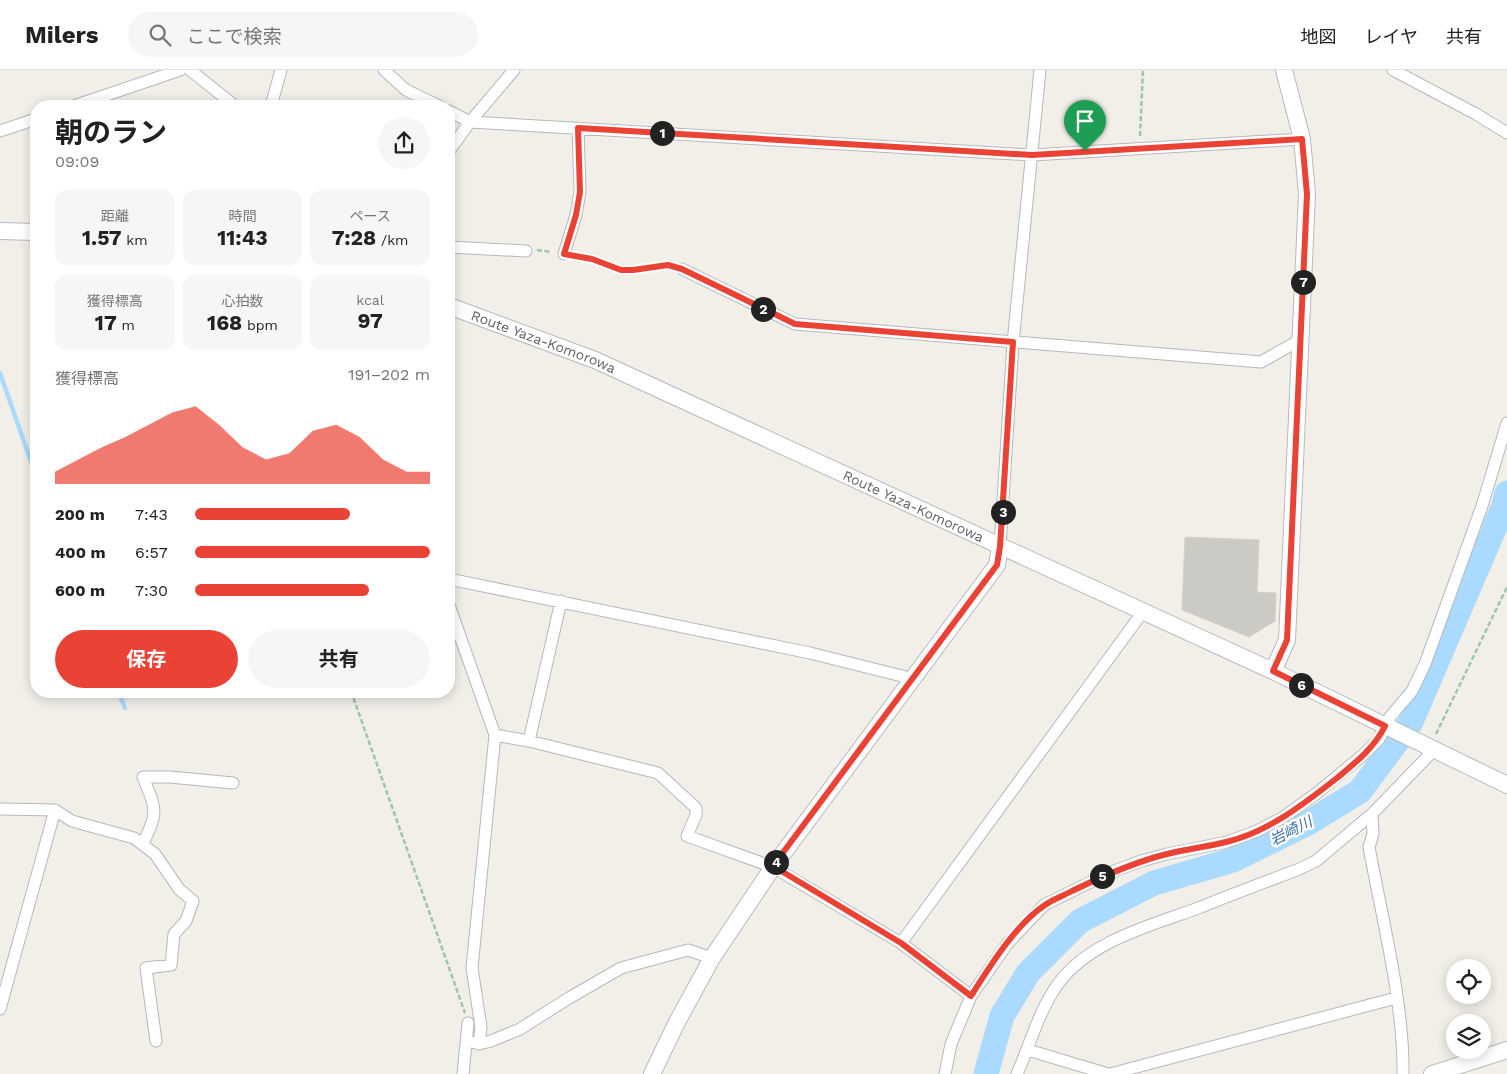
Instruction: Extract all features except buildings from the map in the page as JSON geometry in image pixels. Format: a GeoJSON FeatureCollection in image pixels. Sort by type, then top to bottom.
{"type":"FeatureCollection","features":[{"type":"Feature","properties":{"kind":"main road"},"geometry":{"type":"LineString","coordinates":[[1273,671],[1287,640],[1307,194],[1302,139],[1284,70]]}},
{"type":"Feature","properties":{"kind":"main road"},"geometry":{"type":"LineString","coordinates":[[0,231],[30,232]]}},
{"type":"Feature","properties":{"kind":"main road","name":"Route Yaza-Komorowa"},"geometry":{"type":"LineString","coordinates":[[455,308],[595,360],[1142,613],[1273,671],[1507,785]]}},
{"type":"Feature","properties":{"kind":"main road"},"geometry":{"type":"LineString","coordinates":[[652,1074],[677,1022],[712,958],[773,866],[997,565],[1000,547]]}},
{"type":"Feature","properties":{"kind":"main road"},"geometry":{"type":"LineString","coordinates":[[1432,1074],[1507,1050]]}},
{"type":"Feature","properties":{"kind":"street"},"geometry":{"type":"LineString","coordinates":[[92,100],[180,70]]}},
{"type":"Feature","properties":{"kind":"street"},"geometry":{"type":"LineString","coordinates":[[190,70],[228,100]]}},
{"type":"Feature","properties":{"kind":"street"},"geometry":{"type":"LineString","coordinates":[[273,100],[281,70]]}},
{"type":"Feature","properties":{"kind":"street"},"geometry":{"type":"LineString","coordinates":[[384,70],[406,90],[427,100]]}},
{"type":"Feature","properties":{"kind":"street"},"geometry":{"type":"LineString","coordinates":[[455,143],[514,70]]}},
{"type":"Feature","properties":{"kind":"street"},"geometry":{"type":"LineString","coordinates":[[1000,547],[1013,342],[1040,70]]}},
{"type":"Feature","properties":{"kind":"street"},"geometry":{"type":"LineString","coordinates":[[1393,70],[1476,114],[1507,133]]}},
{"type":"Feature","properties":{"kind":"street"},"geometry":{"type":"LineString","coordinates":[[455,114],[470,122],[1032,155],[1302,139]]}},
{"type":"Feature","properties":{"kind":"street"},"geometry":{"type":"LineString","coordinates":[[0,132],[30,121]]}},
{"type":"Feature","properties":{"kind":"street"},"geometry":{"type":"LineString","coordinates":[[564,254],[576,215],[580,192],[578,128]]}},
{"type":"Feature","properties":{"kind":"street"},"geometry":{"type":"LineString","coordinates":[[455,247],[526,251]]}},
{"type":"Feature","properties":{"kind":"street"},"geometry":{"type":"LineString","coordinates":[[682,269],[795,324],[1261,362],[1300,340]]}},
{"type":"Feature","properties":{"kind":"street"},"geometry":{"type":"LineString","coordinates":[[945,1074],[951,1044],[971,996],[1007,944],[1044,905],[1109,873],[1167,854],[1227,842],[1282,818],[1317,793],[1363,755],[1379,739],[1412,691],[1425,664],[1482,506],[1507,423]]}},
{"type":"Feature","properties":{"kind":"street"},"geometry":{"type":"LineString","coordinates":[[455,580],[810,653],[914,679]]}},
{"type":"Feature","properties":{"kind":"street"},"geometry":{"type":"LineString","coordinates":[[529,740],[561,601]]}},
{"type":"Feature","properties":{"kind":"street"},"geometry":{"type":"LineString","coordinates":[[901,943],[1142,613]]}},
{"type":"Feature","properties":{"kind":"street"},"geometry":{"type":"LineString","coordinates":[[455,622],[494,735],[472,968],[481,1027],[462,1074]]}},
{"type":"Feature","properties":{"kind":"street"},"geometry":{"type":"LineString","coordinates":[[494,735],[529,740],[658,773],[696,808],[696,815],[687,836],[773,866],[901,943],[971,996]]}},
{"type":"Feature","properties":{"kind":"street"},"geometry":{"type":"LineString","coordinates":[[1017,1074],[1041,1016],[1058,983],[1094,952],[1144,928],[1316,861],[1372,814],[1427,747]]}},
{"type":"Feature","properties":{"kind":"street"},"geometry":{"type":"LineString","coordinates":[[143,843],[154,820],[154,803],[143,777],[170,777],[233,783]]}},
{"type":"Feature","properties":{"kind":"street"},"geometry":{"type":"LineString","coordinates":[[0,809],[55,810],[72,821],[134,838],[143,843],[154,854],[179,889],[192,901],[186,920],[174,934],[172,965],[146,968],[156,1041]]}},
{"type":"Feature","properties":{"kind":"street"},"geometry":{"type":"LineString","coordinates":[[0,1010],[2,997],[55,810]]}},
{"type":"Feature","properties":{"kind":"street"},"geometry":{"type":"LineString","coordinates":[[1372,814],[1374,834],[1369,847],[1396,998],[1403,1054],[1403,1074]]}},
{"type":"Feature","properties":{"kind":"street"},"geometry":{"type":"LineString","coordinates":[[474,1042],[520,1029],[568,998],[621,968],[688,950],[712,958]]}},
{"type":"Feature","properties":{"kind":"street"},"geometry":{"type":"LineString","coordinates":[[1028,1050],[1109,1074],[1396,998]]}},
{"type":"Feature","properties":{"kind":"street"},"geometry":{"type":"LineString","coordinates":[[468,1023],[474,1042]]}},
{"type":"Feature","properties":{"kind":"path"},"geometry":{"type":"LineString","coordinates":[[1140,148],[1143,70]]}},
{"type":"Feature","properties":{"kind":"path"},"geometry":{"type":"LineString","coordinates":[[526,251],[536,250],[592,259],[621,270],[668,265],[682,269]]}},
{"type":"Feature","properties":{"kind":"path"},"geometry":{"type":"LineString","coordinates":[[1427,747],[1495,616],[1507,587]]}},
{"type":"Feature","properties":{"kind":"path"},"geometry":{"type":"LineString","coordinates":[[353,698],[468,1023]]}},
{"type":"Feature","properties":{"kind":"waterway"},"geometry":{"type":"LineString","coordinates":[[0,373],[30,459]]}},
{"type":"Feature","properties":{"kind":"waterway","name":"岩崎川"},"geometry":{"type":"LineString","coordinates":[[986,1074],[1002,1016],[1028,973],[1080,921],[1154,883],[1233,860],[1308,823],[1360,791],[1410,724],[1503,508],[1507,493]]}},
{"type":"Feature","properties":{"kind":"waterway"},"geometry":{"type":"LineString","coordinates":[[121,698],[125,708]]}},
{"type":"Feature","properties":{"kind":"route"},"geometry":{"type":"LineString","coordinates":[[578,128],[1032,155],[1085,151],[1302,139],[1307,194],[1287,640],[1273,671],[1385,726],[1379,739],[1349,768],[1282,818],[1257,831],[1227,842],[1167,854],[1109,873],[1044,905],[1007,944],[971,996],[901,943],[773,866],[997,565],[1000,547],[1013,342],[795,324],[682,269],[668,265],[621,270],[592,259],[564,254],[576,215],[580,192],[578,128]]}}]}
